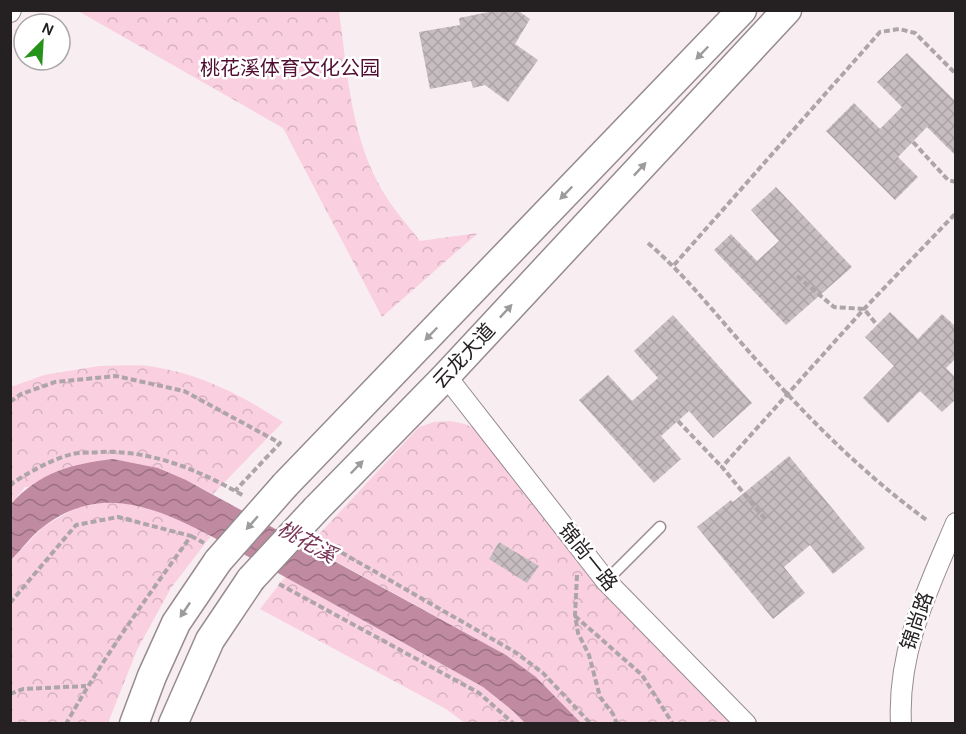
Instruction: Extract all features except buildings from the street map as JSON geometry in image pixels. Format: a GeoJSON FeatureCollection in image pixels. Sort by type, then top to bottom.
{"type":"FeatureCollection","features":[{"type":"Feature","properties":{"kind":"main road","name":"云龙大道"},"geometry":{"type":"LineString","coordinates":[[134,723],[176,623],[215,554],[285,485],[742,10]]}},
{"type":"Feature","properties":{"kind":"main road","name":"云龙大道"},"geometry":{"type":"LineString","coordinates":[[173,723],[210,640],[262,579],[316,509],[446,376],[787,10]]}},
{"type":"Feature","properties":{"kind":"street","name":"锦尚一路"},"geometry":{"type":"LineString","coordinates":[[446,376],[606,581],[746,723]]}},
{"type":"Feature","properties":{"kind":"street","name":"锦尚路"},"geometry":{"type":"LineString","coordinates":[[901,723],[900,705],[904,660],[920,607],[956,523]]}},
{"type":"Feature","properties":{"kind":"lane"},"geometry":{"type":"LineString","coordinates":[[606,581],[660,527]]}},
{"type":"Feature","properties":{"kind":"path"},"geometry":{"type":"LineString","coordinates":[[674,265],[880,32],[899,29],[915,33],[956,74]]}},
{"type":"Feature","properties":{"kind":"path"},"geometry":{"type":"LineString","coordinates":[[913,142],[948,180],[956,182]]}},
{"type":"Feature","properties":{"kind":"path"},"geometry":{"type":"LineString","coordinates":[[723,467],[864,309],[956,213]]}},
{"type":"Feature","properties":{"kind":"path"},"geometry":{"type":"LineString","coordinates":[[648,243],[674,265],[788,394],[865,472],[928,521]]}},
{"type":"Feature","properties":{"kind":"path"},"geometry":{"type":"LineString","coordinates":[[797,276],[834,307],[864,309],[877,325]]}},
{"type":"Feature","properties":{"kind":"path"},"geometry":{"type":"LineString","coordinates":[[10,402],[21,394],[55,382],[116,376],[184,392],[280,443],[235,491]]}},
{"type":"Feature","properties":{"kind":"path"},"geometry":{"type":"LineString","coordinates":[[678,421],[723,467],[765,519]]}},
{"type":"Feature","properties":{"kind":"path"},"geometry":{"type":"LineString","coordinates":[[10,603],[76,525],[118,517],[191,536],[215,554]]}},
{"type":"Feature","properties":{"kind":"path"},"geometry":{"type":"LineString","coordinates":[[66,723],[130,620],[191,536]]}},
{"type":"Feature","properties":{"kind":"path"},"geometry":{"type":"LineString","coordinates":[[577,571],[575,615],[578,633],[589,655],[600,697],[617,723]]}},
{"type":"Feature","properties":{"kind":"path"},"geometry":{"type":"LineString","coordinates":[[262,579],[479,693],[514,723]]}},
{"type":"Feature","properties":{"kind":"path"},"geometry":{"type":"LineString","coordinates":[[575,615],[642,675],[673,723]]}},
{"type":"Feature","properties":{"kind":"path"},"geometry":{"type":"LineString","coordinates":[[10,694],[23,689],[87,686]]}},
{"type":"Feature","properties":{"kind":"green space","name":"桃花溪体育文化公园"},"geometry":{"type":"Polygon","coordinates":[[[78,11],[339,11],[355,119],[368,161],[386,197],[420,241],[478,233],[382,317],[283,128],[78,11]]]}},
{"type":"Feature","properties":{"kind":"green space"},"geometry":{"type":"Polygon","coordinates":[[[99,366],[148,366],[190,375],[238,395],[283,422],[213,494],[186,480],[25,487],[11,504],[11,387],[44,375],[99,366]]]}},
{"type":"Feature","properties":{"kind":"green space"},"geometry":{"type":"Polygon","coordinates":[[[450,421],[465,424],[477,430],[599,587],[731,723],[581,723],[536,677],[506,655],[308,546],[419,427],[434,422],[450,421]]]}},
{"type":"Feature","properties":{"kind":"green space"},"geometry":{"type":"Polygon","coordinates":[[[110,501],[146,507],[211,536],[171,588],[137,650],[108,723],[11,723],[10,561],[43,527],[77,507],[110,501]]]}},
{"type":"Feature","properties":{"kind":"green space"},"geometry":{"type":"Polygon","coordinates":[[[285,577],[483,687],[525,723],[465,723],[446,709],[260,609],[285,577]]]}},
{"type":"Feature","properties":{"kind":"water"},"geometry":{"type":"Polygon","coordinates":[[[113,459],[158,468],[186,480],[506,655],[536,677],[581,723],[525,723],[483,687],[211,536],[169,516],[148,509],[127,504],[106,503],[85,506],[64,514],[43,527],[11,560],[11,504],[22,493],[57,471],[113,459]]]}},
{"type":"Feature","properties":{"kind":"water label","name":"桃花溪"},"geometry":{"type":"Point","coordinates":[307,542]}}]}
